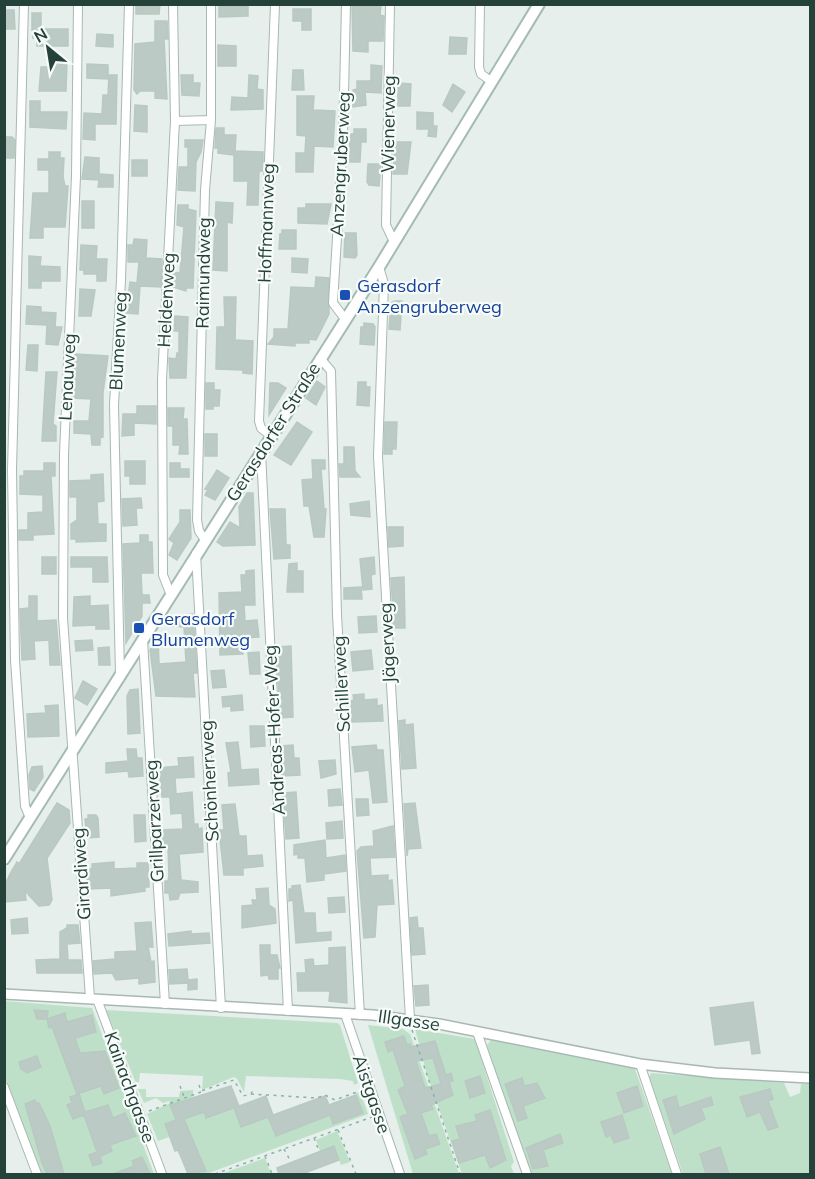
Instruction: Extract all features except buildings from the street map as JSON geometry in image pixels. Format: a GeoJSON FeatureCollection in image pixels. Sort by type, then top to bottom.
{"type":"FeatureCollection","features":[{"type":"Feature","properties":{"kind":"main road","name":"Gerasdorfer Straße"},"geometry":{"type":"LineString","coordinates":[[4,859],[394,242],[539,4]]}},
{"type":"Feature","properties":{"kind":"street"},"geometry":{"type":"LineString","coordinates":[[24,4],[12,470],[15,660],[25,806],[30,818]]}},
{"type":"Feature","properties":{"kind":"street","name":"Lenauweg"},"geometry":{"type":"LineString","coordinates":[[72,750],[63,618],[64,454],[76,176],[78,4]]}},
{"type":"Feature","properties":{"kind":"street","name":"Blumenweg"},"geometry":{"type":"LineString","coordinates":[[120,677],[114,405],[122,268],[129,4]]}},
{"type":"Feature","properties":{"kind":"street","name":"Heldenweg"},"geometry":{"type":"LineString","coordinates":[[171,593],[163,575],[162,380],[175,121],[173,4]]}},
{"type":"Feature","properties":{"kind":"street","name":"Raimundweg"},"geometry":{"type":"LineString","coordinates":[[205,540],[199,531],[197,520],[205,190],[211,120],[211,4]]}},
{"type":"Feature","properties":{"kind":"street","name":"Hoffmannweg"},"geometry":{"type":"LineString","coordinates":[[270,435],[261,428],[259,421],[275,4]]}},
{"type":"Feature","properties":{"kind":"street","name":"Anzengruberweg"},"geometry":{"type":"LineString","coordinates":[[345,319],[333,303],[343,139],[346,4]]}},
{"type":"Feature","properties":{"kind":"street","name":"Wienerweg"},"geometry":{"type":"LineString","coordinates":[[390,4],[386,225],[394,242]]}},
{"type":"Feature","properties":{"kind":"street"},"geometry":{"type":"LineString","coordinates":[[480,4],[479,67],[481,74],[491,81]]}},
{"type":"Feature","properties":{"kind":"street"},"geometry":{"type":"LineString","coordinates":[[175,121],[211,120]]}},
{"type":"Feature","properties":{"kind":"street","name":"Jägerweg"},"geometry":{"type":"LineString","coordinates":[[378,267],[384,284],[378,456],[410,1019]]}},
{"type":"Feature","properties":{"kind":"street","name":"Schillerweg"},"geometry":{"type":"LineString","coordinates":[[320,358],[331,370],[337,615],[360,1015]]}},
{"type":"Feature","properties":{"kind":"street","name":"Andreas-Hofer-Weg"},"geometry":{"type":"LineString","coordinates":[[261,450],[288,1011]]}},
{"type":"Feature","properties":{"kind":"street","name":"Schönherrweg"},"geometry":{"type":"LineString","coordinates":[[196,554],[221,1008]]}},
{"type":"Feature","properties":{"kind":"street","name":"Grillparzerweg"},"geometry":{"type":"LineString","coordinates":[[143,639],[165,1004]]}},
{"type":"Feature","properties":{"kind":"street","name":"Girardiweg"},"geometry":{"type":"LineString","coordinates":[[72,750],[93,999]]}},
{"type":"Feature","properties":{"kind":"street","name":"Illgasse"},"geometry":{"type":"LineString","coordinates":[[4,994],[410,1019],[640,1064],[715,1073],[810,1078]]}},
{"type":"Feature","properties":{"kind":"street","name":"Kainachgasse"},"geometry":{"type":"LineString","coordinates":[[93,999],[162,1174]]}},
{"type":"Feature","properties":{"kind":"street","name":"Aistgasse"},"geometry":{"type":"LineString","coordinates":[[345,1014],[400,1174]]}},
{"type":"Feature","properties":{"kind":"street"},"geometry":{"type":"LineString","coordinates":[[477,1032],[527,1174]]}},
{"type":"Feature","properties":{"kind":"street"},"geometry":{"type":"LineString","coordinates":[[640,1064],[677,1174]]}},
{"type":"Feature","properties":{"kind":"street"},"geometry":{"type":"LineString","coordinates":[[4,1087],[37,1174]]}},
{"type":"Feature","properties":{"kind":"path"},"geometry":{"type":"LineString","coordinates":[[410,1019],[413,1038],[460,1174]]}},
{"type":"Feature","properties":{"kind":"path"},"geometry":{"type":"LineString","coordinates":[[140,1115],[234,1080],[243,1096],[251,1094],[317,1098],[325,1095],[335,1100],[369,1088]]}},
{"type":"Feature","properties":{"kind":"path"},"geometry":{"type":"LineString","coordinates":[[199,1085],[201,1091]]}},
{"type":"Feature","properties":{"kind":"path"},"geometry":{"type":"LineString","coordinates":[[180,1086],[185,1098]]}},
{"type":"Feature","properties":{"kind":"path"},"geometry":{"type":"LineString","coordinates":[[251,1094],[254,1088]]}},
{"type":"Feature","properties":{"kind":"path"},"geometry":{"type":"LineString","coordinates":[[214,1174],[378,1114]]}},
{"type":"Feature","properties":{"kind":"path"},"geometry":{"type":"LineString","coordinates":[[338,1129],[356,1174]]}},
{"type":"Feature","properties":{"kind":"path"},"geometry":{"type":"LineString","coordinates":[[313,1137],[319,1151]]}},
{"type":"Feature","properties":{"kind":"path"},"geometry":{"type":"LineString","coordinates":[[284,1148],[291,1162]]}},
{"type":"Feature","properties":{"kind":"path"},"geometry":{"type":"LineString","coordinates":[[265,1155],[272,1174]]}},
{"type":"Feature","properties":{"kind":"green space"},"geometry":{"type":"Polygon","coordinates":[[[4,1001],[92,1008],[154,1174],[38,1174],[5,1078],[4,1001]]]}},
{"type":"Feature","properties":{"kind":"green space"},"geometry":{"type":"Polygon","coordinates":[[[106,1010],[337,1023],[340,1025],[358,1083],[354,1085],[353,1081],[340,1079],[246,1076],[244,1092],[234,1077],[202,1090],[203,1076],[140,1073],[139,1082],[136,1083],[106,1010]]]}},
{"type":"Feature","properties":{"kind":"green space"},"geometry":{"type":"Polygon","coordinates":[[[368,1025],[403,1029],[410,1034],[459,1174],[413,1174],[368,1025]]]}},
{"type":"Feature","properties":{"kind":"green space"},"geometry":{"type":"Polygon","coordinates":[[[415,1029],[475,1039],[514,1162],[511,1166],[514,1174],[462,1174],[427,1075],[415,1029]]]}},
{"type":"Feature","properties":{"kind":"green space"},"geometry":{"type":"Polygon","coordinates":[[[491,1040],[635,1069],[672,1174],[529,1174],[487,1045],[491,1040]]]}},
{"type":"Feature","properties":{"kind":"green space"},"geometry":{"type":"Polygon","coordinates":[[[651,1073],[784,1083],[790,1097],[800,1093],[801,1084],[810,1084],[810,1174],[683,1174],[649,1077],[651,1073]]]}},
{"type":"Feature","properties":{"kind":"green space"},"geometry":{"type":"Polygon","coordinates":[[[138,1089],[146,1089],[146,1097],[179,1097],[180,1091],[193,1090],[193,1097],[170,1105],[176,1120],[165,1125],[169,1137],[158,1141],[147,1114],[170,1103],[169,1101],[163,1103],[156,1098],[144,1103],[138,1089]]]}},
{"type":"Feature","properties":{"kind":"green space"},"geometry":{"type":"Polygon","coordinates":[[[360,1092],[368,1114],[206,1174],[196,1174],[206,1170],[184,1119],[204,1112],[234,1108],[241,1127],[268,1117],[276,1136],[330,1115],[333,1123],[362,1112],[356,1093],[360,1092]]]}},
{"type":"Feature","properties":{"kind":"green space"},"geometry":{"type":"Polygon","coordinates":[[[337,1131],[350,1162],[341,1165],[334,1146],[320,1151],[316,1140],[337,1131]]]}},
{"type":"Feature","properties":{"kind":"green space"},"geometry":{"type":"Polygon","coordinates":[[[265,1158],[271,1174],[221,1174],[265,1158]]]}},
{"type":"Feature","properties":{"kind":"place","name":"Gerasdorf Anzengruberweg"},"geometry":{"type":"Point","coordinates":[345,295]}},
{"type":"Feature","properties":{"kind":"place","name":"Gerasdorf Blumenweg"},"geometry":{"type":"Point","coordinates":[139,628]}}]}
